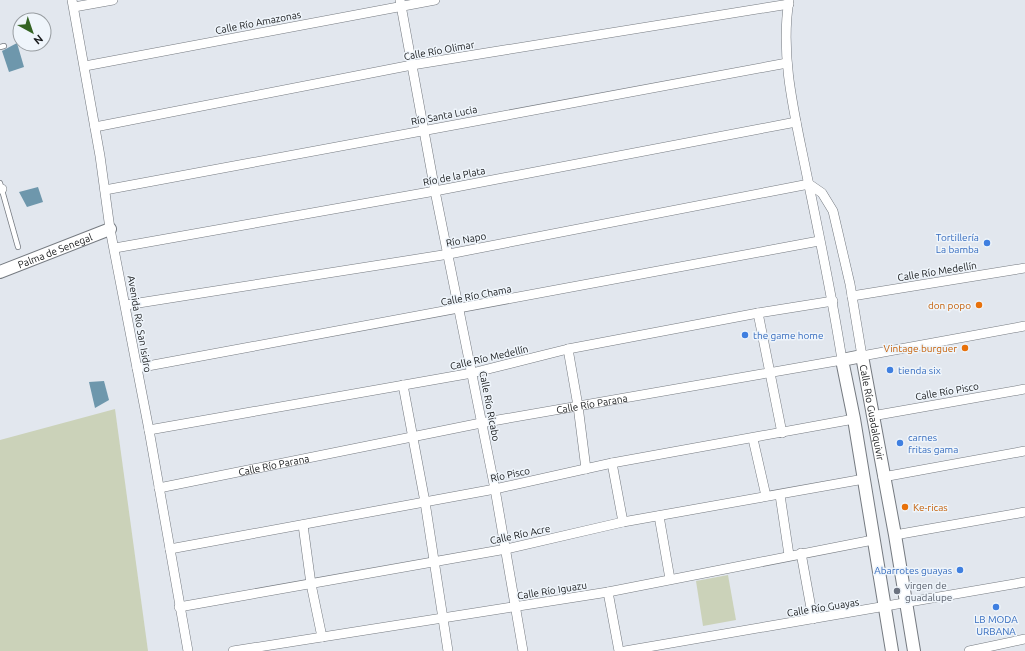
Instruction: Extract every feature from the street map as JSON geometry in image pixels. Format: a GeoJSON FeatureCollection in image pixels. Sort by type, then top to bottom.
{"type":"FeatureCollection","features":[{"type":"Feature","properties":{"kind":"street"},"geometry":{"type":"LineString","coordinates":[[73,4],[113,0]]}},
{"type":"Feature","properties":{"kind":"street","name":"Calle Río Amazonas"},"geometry":{"type":"LineString","coordinates":[[85,66],[400,3],[435,0]]}},
{"type":"Feature","properties":{"kind":"street","name":"Calle Río Guadalquivir"},"geometry":{"type":"LineString","coordinates":[[789,2],[787,63],[796,122],[819,241],[833,301],[892,651]]}},
{"type":"Feature","properties":{"kind":"street","name":"Calle Río Olimar"},"geometry":{"type":"LineString","coordinates":[[95,127],[412,65],[789,2]]}},
{"type":"Feature","properties":{"kind":"street","name":"Calle Río Ricabo"},"geometry":{"type":"LineString","coordinates":[[400,3],[435,191],[449,254],[495,489],[522,651]]}},
{"type":"Feature","properties":{"kind":"street","name":"Avenida Río San Isidro"},"geometry":{"type":"LineString","coordinates":[[73,4],[85,66],[110,229],[126,305],[188,651]]}},
{"type":"Feature","properties":{"kind":"street","name":"Río Santa Lucia"},"geometry":{"type":"LineString","coordinates":[[105,190],[787,63]]}},
{"type":"Feature","properties":{"kind":"street","name":"Río de la Plata"},"geometry":{"type":"LineString","coordinates":[[115,248],[435,191],[796,122]]}},
{"type":"Feature","properties":{"kind":"street","name":"Calle Río Guadalquivir"},"geometry":{"type":"LineString","coordinates":[[809,184],[822,193],[830,204],[839,237],[852,296],[872,416],[895,535],[914,651]]}},
{"type":"Feature","properties":{"kind":"street","name":"Río Napo"},"geometry":{"type":"LineString","coordinates":[[126,305],[449,254],[809,184]]}},
{"type":"Feature","properties":{"kind":"street","name":"Palma de Senegal"},"geometry":{"type":"LineString","coordinates":[[0,272],[110,229]]}},
{"type":"Feature","properties":{"kind":"street","name":"Calle Río Chama"},"geometry":{"type":"LineString","coordinates":[[137,368],[819,241]]}},
{"type":"Feature","properties":{"kind":"street","name":"Calle Río Medellín"},"geometry":{"type":"LineString","coordinates":[[852,296],[1025,268]]}},
{"type":"Feature","properties":{"kind":"street","name":"Calle Río Medellín"},"geometry":{"type":"LineString","coordinates":[[149,430],[472,373],[568,349],[758,313],[833,301]]}},
{"type":"Feature","properties":{"kind":"street"},"geometry":{"type":"LineString","coordinates":[[758,313],[782,433]]}},
{"type":"Feature","properties":{"kind":"street","name":"Calle Río Parana"},"geometry":{"type":"LineString","coordinates":[[159,488],[481,423],[842,360],[1025,326]]}},
{"type":"Feature","properties":{"kind":"street"},"geometry":{"type":"LineString","coordinates":[[568,349],[578,406],[586,469]]}},
{"type":"Feature","properties":{"kind":"street"},"geometry":{"type":"LineString","coordinates":[[403,385],[414,436],[448,651]]}},
{"type":"Feature","properties":{"kind":"street","name":"Calle Río Pisco"},"geometry":{"type":"LineString","coordinates":[[872,416],[1025,389]]}},
{"type":"Feature","properties":{"kind":"street","name":"Río Pisco"},"geometry":{"type":"LineString","coordinates":[[170,549],[495,489],[612,463],[854,419]]}},
{"type":"Feature","properties":{"kind":"street"},"geometry":{"type":"LineString","coordinates":[[753,438],[766,496]]}},
{"type":"Feature","properties":{"kind":"street"},"geometry":{"type":"LineString","coordinates":[[883,476],[1025,450]]}},
{"type":"Feature","properties":{"kind":"street"},"geometry":{"type":"LineString","coordinates":[[612,463],[623,522]]}},
{"type":"Feature","properties":{"kind":"street","name":"Calle Río Acre"},"geometry":{"type":"LineString","coordinates":[[179,607],[506,549],[623,522],[864,479]]}},
{"type":"Feature","properties":{"kind":"street"},"geometry":{"type":"LineString","coordinates":[[780,495],[789,555]]}},
{"type":"Feature","properties":{"kind":"street"},"geometry":{"type":"LineString","coordinates":[[895,535],[1025,512]]}},
{"type":"Feature","properties":{"kind":"street"},"geometry":{"type":"LineString","coordinates":[[659,516],[670,579]]}},
{"type":"Feature","properties":{"kind":"street"},"geometry":{"type":"LineString","coordinates":[[303,525],[311,584],[322,638]]}},
{"type":"Feature","properties":{"kind":"street","name":"Calle Río Iguazu"},"geometry":{"type":"LineString","coordinates":[[234,651],[286,647],[322,638],[516,608],[608,592],[789,555],[873,540]]}},
{"type":"Feature","properties":{"kind":"street"},"geometry":{"type":"LineString","coordinates":[[801,553],[813,619]]}},
{"type":"Feature","properties":{"kind":"street","name":"Calle Río Guayas"},"geometry":{"type":"LineString","coordinates":[[625,651],[885,608],[1025,582]]}},
{"type":"Feature","properties":{"kind":"street"},"geometry":{"type":"LineString","coordinates":[[608,592],[619,651]]}},
{"type":"Feature","properties":{"kind":"street"},"geometry":{"type":"LineString","coordinates":[[969,651],[1025,639]]}},
{"type":"Feature","properties":{"kind":"lane"},"geometry":{"type":"LineString","coordinates":[[1,187],[18,246]]}},
{"type":"Feature","properties":{"kind":"green space"},"geometry":{"type":"Polygon","coordinates":[[[115,409],[148,651],[0,651],[0,440],[115,409]]]}},
{"type":"Feature","properties":{"kind":"green space"},"geometry":{"type":"Polygon","coordinates":[[[728,575],[736,620],[703,626],[696,581],[728,575]]]}},
{"type":"Feature","properties":{"kind":"water"},"geometry":{"type":"Polygon","coordinates":[[[12,46],[12,52],[20,52],[24,67],[9,72],[2,51],[12,46]]]}},
{"type":"Feature","properties":{"kind":"water"},"geometry":{"type":"Polygon","coordinates":[[[38,187],[43,202],[27,207],[19,192],[38,187]]]}},
{"type":"Feature","properties":{"kind":"water"},"geometry":{"type":"Polygon","coordinates":[[[104,381],[109,400],[95,408],[89,382],[104,381]]]}},
{"type":"Feature","properties":{"kind":"place","name":"Tortillería La bamba"},"geometry":{"type":"Point","coordinates":[987,243]}},
{"type":"Feature","properties":{"kind":"place","name":"don popo"},"geometry":{"type":"Point","coordinates":[979,305]}},
{"type":"Feature","properties":{"kind":"place","name":"the game home"},"geometry":{"type":"Point","coordinates":[745,335]}},
{"type":"Feature","properties":{"kind":"place","name":"Vintage burguer"},"geometry":{"type":"Point","coordinates":[965,348]}},
{"type":"Feature","properties":{"kind":"place","name":"tienda six"},"geometry":{"type":"Point","coordinates":[890,370]}},
{"type":"Feature","properties":{"kind":"place","name":"carnes fritas gama"},"geometry":{"type":"Point","coordinates":[900,443]}},
{"type":"Feature","properties":{"kind":"place","name":"Ke-ricas"},"geometry":{"type":"Point","coordinates":[905,507]}},
{"type":"Feature","properties":{"kind":"place","name":"Abarrotes guayas"},"geometry":{"type":"Point","coordinates":[960,570]}},
{"type":"Feature","properties":{"kind":"place","name":"virgen de guadalupe"},"geometry":{"type":"Point","coordinates":[897,591]}},
{"type":"Feature","properties":{"kind":"place","name":"LB MODA URBANA"},"geometry":{"type":"Point","coordinates":[996,607]}}]}
